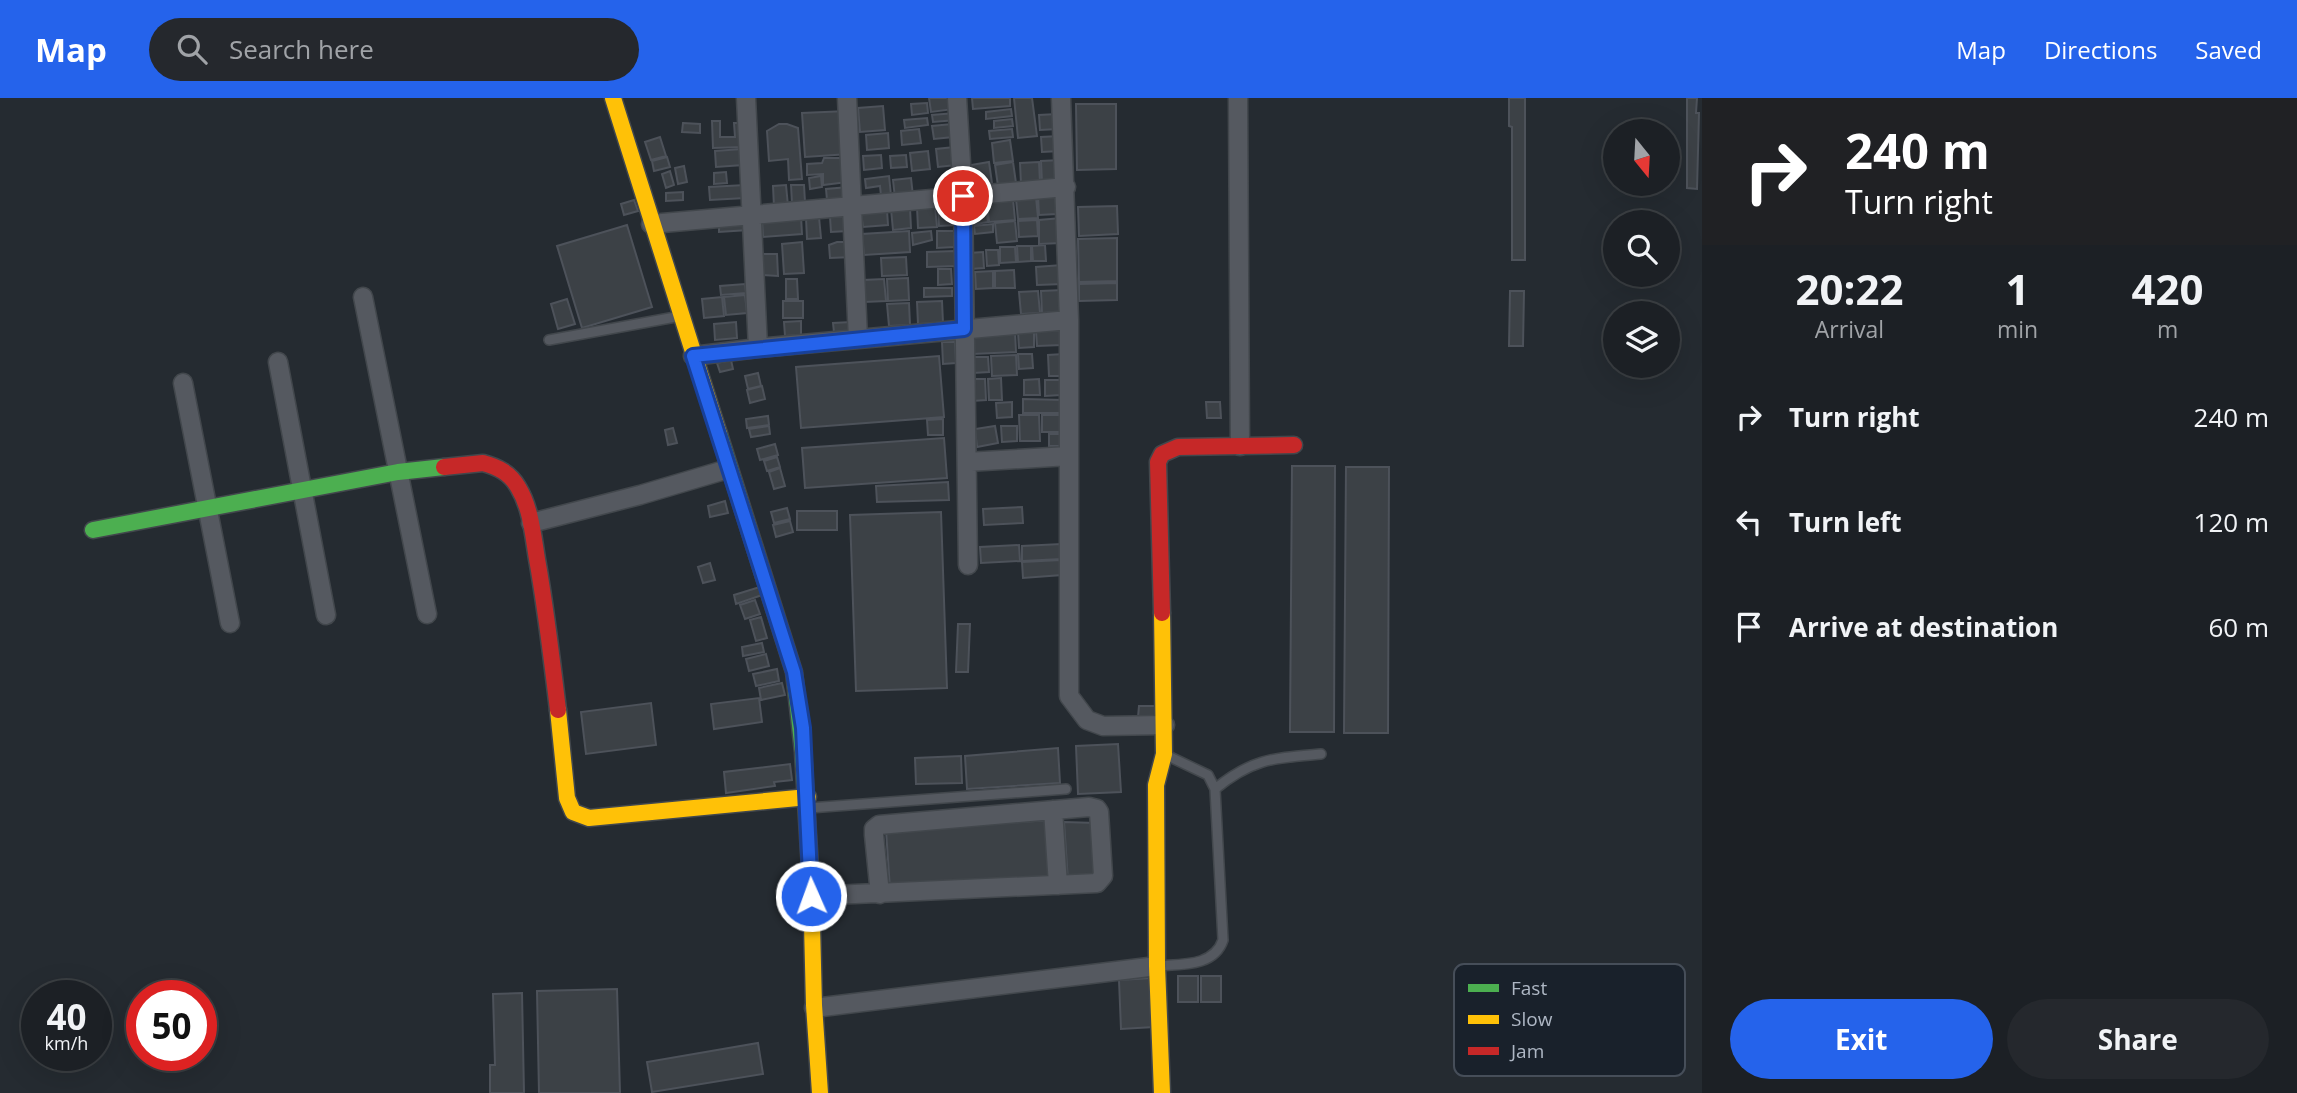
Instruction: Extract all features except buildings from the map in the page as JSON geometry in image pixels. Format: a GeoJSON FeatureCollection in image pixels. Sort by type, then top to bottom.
{"type":"FeatureCollection","features":[{"type":"Feature","properties":{"kind":"street"},"geometry":{"type":"LineString","coordinates":[[613,98],[794,672],[803,728],[808,802],[814,1008],[821,1070],[820,1093]]}},
{"type":"Feature","properties":{"kind":"street"},"geometry":{"type":"LineString","coordinates":[[746,98],[758,348]]}},
{"type":"Feature","properties":{"kind":"street"},"geometry":{"type":"LineString","coordinates":[[846,98],[858,339]]}},
{"type":"Feature","properties":{"kind":"street"},"geometry":{"type":"LineString","coordinates":[[957,98],[963,196],[968,565]]}},
{"type":"Feature","properties":{"kind":"street"},"geometry":{"type":"LineString","coordinates":[[1061,98],[1069,320],[1069,696],[1087,720],[1103,726],[1165,725]]}},
{"type":"Feature","properties":{"kind":"street"},"geometry":{"type":"LineString","coordinates":[[1238,98],[1240,446]]}},
{"type":"Feature","properties":{"kind":"street"},"geometry":{"type":"LineString","coordinates":[[652,224],[1066,187]]}},
{"type":"Feature","properties":{"kind":"street"},"geometry":{"type":"LineString","coordinates":[[363,297],[427,614]]}},
{"type":"Feature","properties":{"kind":"street"},"geometry":{"type":"LineString","coordinates":[[693,356],[1069,320]]}},
{"type":"Feature","properties":{"kind":"street"},"geometry":{"type":"LineString","coordinates":[[278,362],[326,615]]}},
{"type":"Feature","properties":{"kind":"street"},"geometry":{"type":"LineString","coordinates":[[183,383],[230,623]]}},
{"type":"Feature","properties":{"kind":"street"},"geometry":{"type":"LineString","coordinates":[[1162,1093],[1157,966],[1156,785],[1164,754],[1165,725],[1158,462],[1162,454],[1178,447],[1294,444]]}},
{"type":"Feature","properties":{"kind":"street"},"geometry":{"type":"LineString","coordinates":[[967,461],[1069,456]]}},
{"type":"Feature","properties":{"kind":"street"},"geometry":{"type":"LineString","coordinates":[[93,530],[398,472],[483,463],[496,466],[505,471],[521,492],[531,523],[549,625],[567,798],[573,812],[589,818],[808,802]]}},
{"type":"Feature","properties":{"kind":"street"},"geometry":{"type":"LineString","coordinates":[[531,523],[729,469]]}},
{"type":"Feature","properties":{"kind":"street"},"geometry":{"type":"LineString","coordinates":[[811,896],[880,894],[1097,883],[1103,878],[1097,808],[879,825],[874,829],[874,835],[880,894]]}},
{"type":"Feature","properties":{"kind":"street"},"geometry":{"type":"LineString","coordinates":[[1053,810],[1058,885]]}},
{"type":"Feature","properties":{"kind":"street"},"geometry":{"type":"LineString","coordinates":[[814,1008],[1157,966]]}},
{"type":"Feature","properties":{"kind":"lane"},"geometry":{"type":"LineString","coordinates":[[549,340],[681,316]]}},
{"type":"Feature","properties":{"kind":"lane"},"geometry":{"type":"LineString","coordinates":[[1157,966],[1205,960],[1220,948],[1223,940],[1215,789],[1208,775],[1164,754]]}},
{"type":"Feature","properties":{"kind":"lane"},"geometry":{"type":"LineString","coordinates":[[1215,789],[1235,773],[1254,763],[1321,754]]}},
{"type":"Feature","properties":{"kind":"lane"},"geometry":{"type":"LineString","coordinates":[[808,802],[1066,789]]}},
{"type":"Feature","properties":{"kind":"traffic: fast"},"geometry":{"type":"LineString","coordinates":[[719,434],[794,672],[803,752],[811,885]]}},
{"type":"Feature","properties":{"kind":"traffic: fast"},"geometry":{"type":"LineString","coordinates":[[93,530],[398,472],[444,467]]}},
{"type":"Feature","properties":{"kind":"traffic: slow"},"geometry":{"type":"LineString","coordinates":[[613,98],[719,434]]}},
{"type":"Feature","properties":{"kind":"traffic: slow"},"geometry":{"type":"LineString","coordinates":[[1162,613],[1164,754],[1156,785],[1157,966],[1162,1093]]}},
{"type":"Feature","properties":{"kind":"traffic: slow"},"geometry":{"type":"LineString","coordinates":[[558,710],[567,798],[573,812],[589,818],[808,797]]}},
{"type":"Feature","properties":{"kind":"traffic: slow"},"geometry":{"type":"LineString","coordinates":[[811,885],[814,1005],[820,1093]]}},
{"type":"Feature","properties":{"kind":"traffic: jam"},"geometry":{"type":"LineString","coordinates":[[1162,613],[1158,462],[1162,454],[1178,447],[1294,445]]}},
{"type":"Feature","properties":{"kind":"traffic: jam"},"geometry":{"type":"LineString","coordinates":[[444,467],[483,463],[507,474],[522,495],[533,531],[558,710]]}},
{"type":"Feature","properties":{"kind":"route"},"geometry":{"type":"LineString","coordinates":[[811,896],[803,728],[794,672],[693,356],[964,329],[963,196]]}}]}
